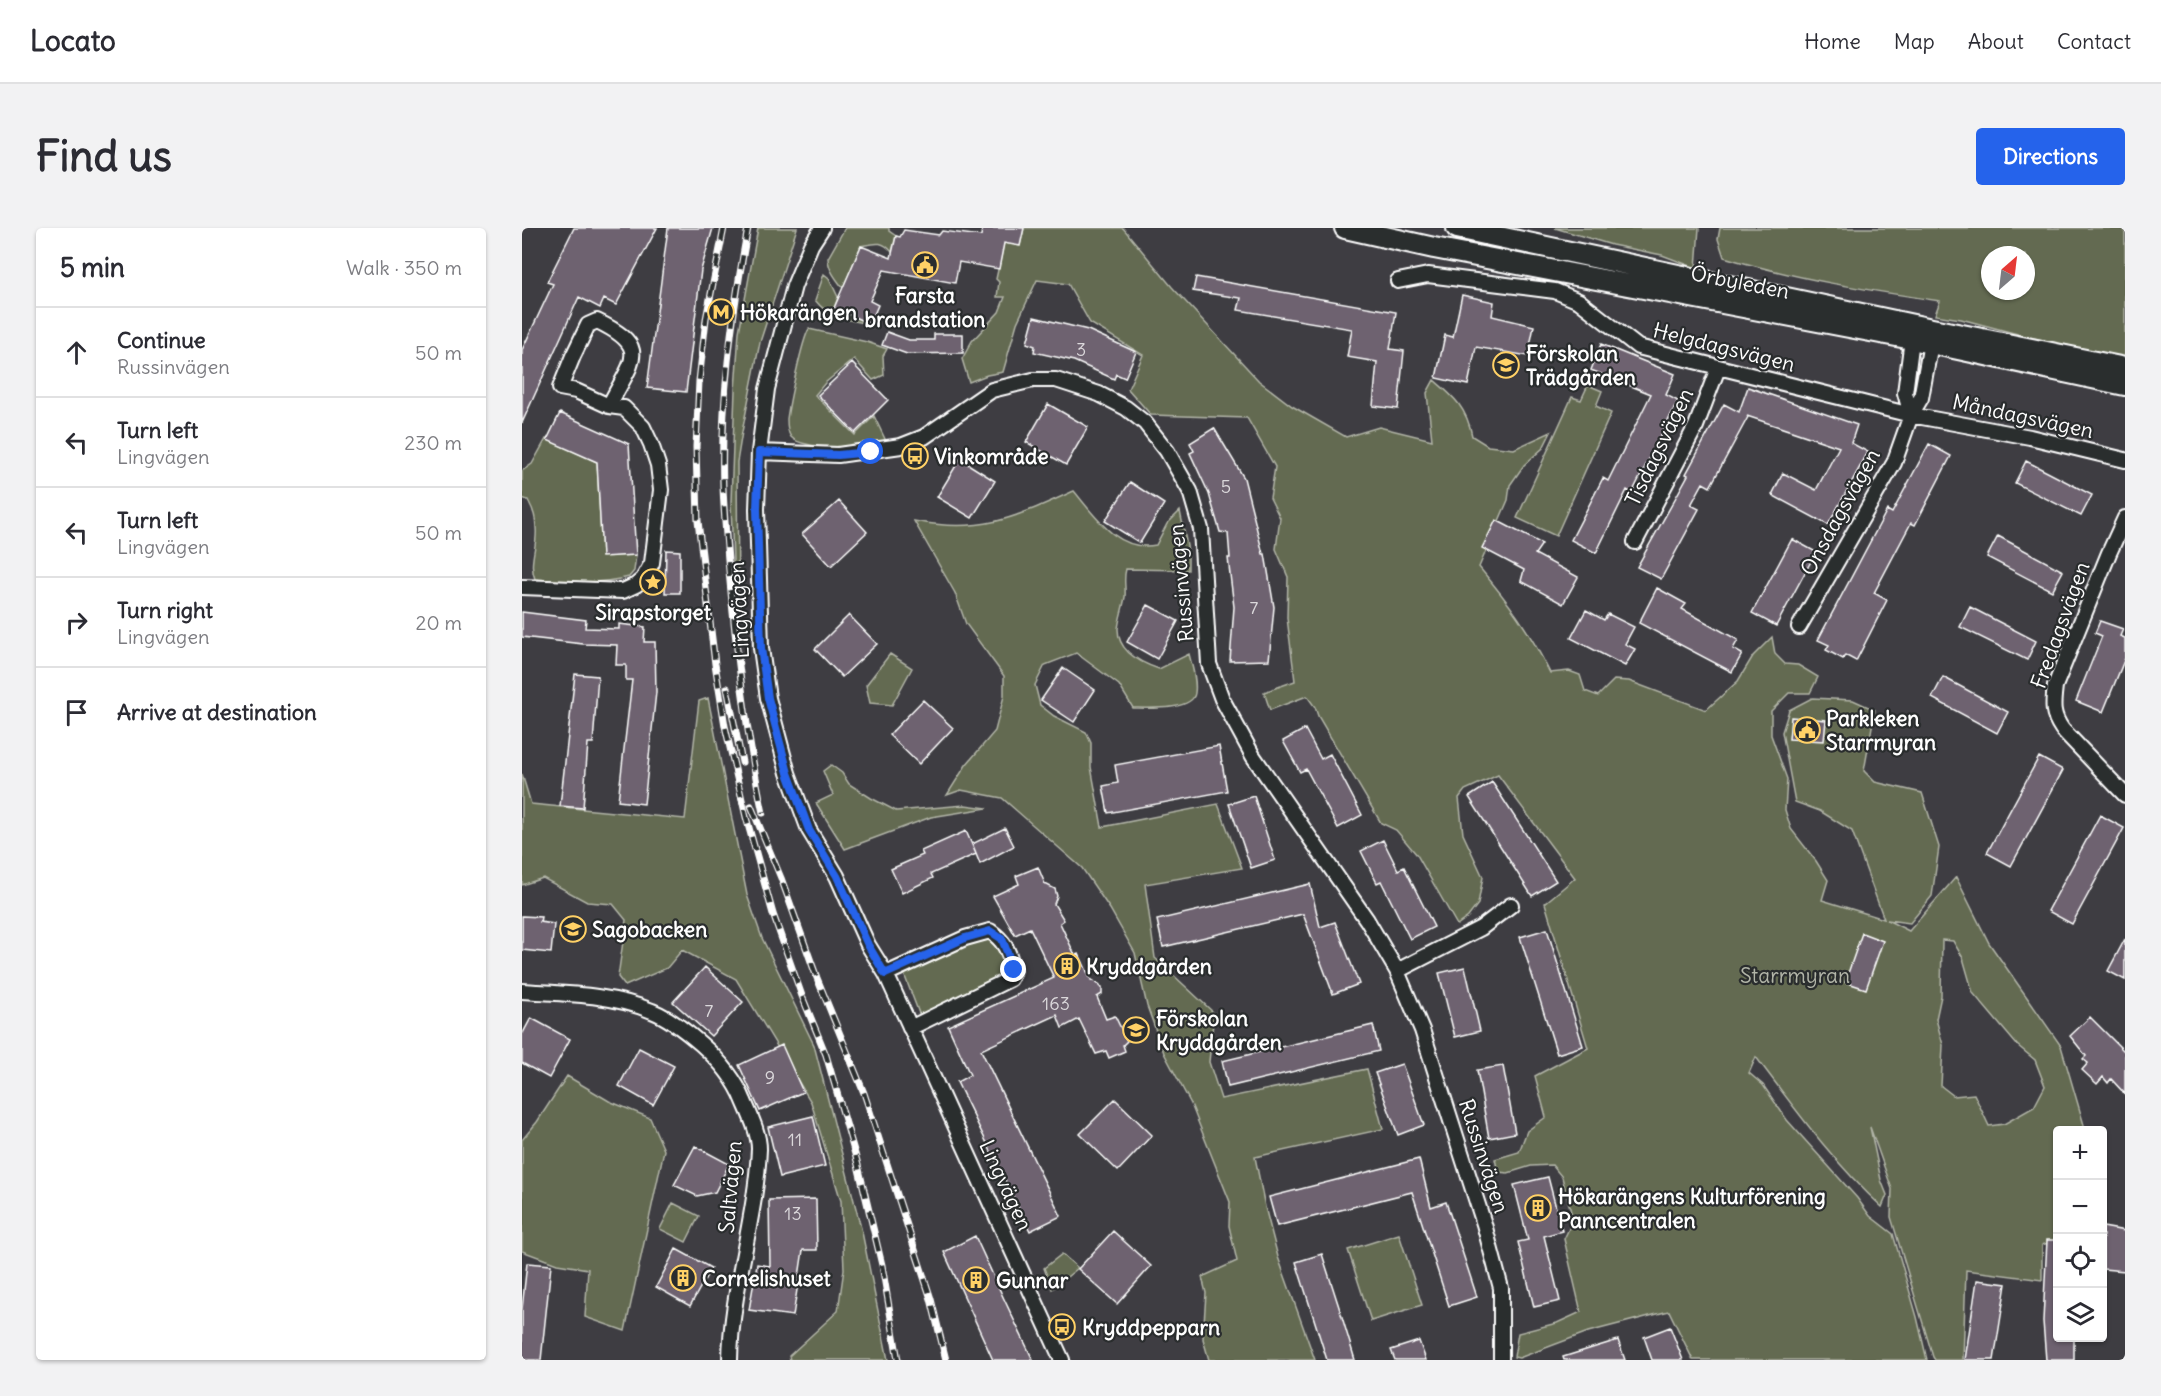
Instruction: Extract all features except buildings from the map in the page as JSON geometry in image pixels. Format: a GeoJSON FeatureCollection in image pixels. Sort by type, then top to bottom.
{"type":"FeatureCollection","features":[{"type":"Feature","properties":{"kind":"main road","name":"Örbyleden"},"geometry":{"type":"LineString","coordinates":[[1345,228],[1434,248],[1922,341],[2125,385]]}},
{"type":"Feature","properties":{"kind":"main road","name":"Örbyleden"},"geometry":{"type":"LineString","coordinates":[[1457,228],[2125,368]]}},
{"type":"Feature","properties":{"kind":"street","name":"Lingvägen"},"geometry":{"type":"LineString","coordinates":[[822,228],[811,245],[798,276],[781,331],[767,389],[759,452],[757,509],[760,636],[768,698],[788,773],[809,830],[837,876],[868,945],[885,974],[1062,1360]]}},
{"type":"Feature","properties":{"kind":"street","name":"Helgdagsvägen"},"geometry":{"type":"LineString","coordinates":[[1398,280],[1428,275],[1555,291],[1579,302],[1638,347],[1911,415]]}},
{"type":"Feature","properties":{"kind":"street"},"geometry":{"type":"LineString","coordinates":[[522,588],[623,591],[643,579],[652,562],[661,490],[658,465],[643,427],[624,408],[609,406],[576,391],[560,388],[588,325],[597,321],[619,333],[632,344],[634,357],[609,406]]}},
{"type":"Feature","properties":{"kind":"street","name":"Onsdagsvägen"},"geometry":{"type":"LineString","coordinates":[[1911,415],[1905,393],[1922,341]]}},
{"type":"Feature","properties":{"kind":"street","name":"Onsdagsvägen"},"geometry":{"type":"LineString","coordinates":[[1799,627],[1894,463],[1911,415],[1920,398],[1922,341]]}},
{"type":"Feature","properties":{"kind":"street","name":"Tisdagsvägen"},"geometry":{"type":"LineString","coordinates":[[1635,543],[1696,426],[1718,368]]}},
{"type":"Feature","properties":{"kind":"street","name":"Russinvägen"},"geometry":{"type":"LineString","coordinates":[[759,452],[838,455],[902,446],[924,437],[992,390],[1032,380],[1056,380],[1099,394],[1126,408],[1145,423],[1167,451],[1190,491],[1201,529],[1209,664],[1222,699],[1253,756],[1367,920],[1397,971],[1422,1030],[1502,1287],[1501,1360]]}},
{"type":"Feature","properties":{"kind":"street","name":"Måndagsvägen"},"geometry":{"type":"LineString","coordinates":[[1911,415],[2030,437],[2125,460]]}},
{"type":"Feature","properties":{"kind":"street","name":"Fredagsvägen"},"geometry":{"type":"LineString","coordinates":[[2125,518],[2055,686],[2053,705],[2054,717],[2062,729],[2125,795]]}},
{"type":"Feature","properties":{"kind":"street"},"geometry":{"type":"LineString","coordinates":[[1397,971],[1481,928],[1511,905]]}},
{"type":"Feature","properties":{"kind":"street"},"geometry":{"type":"LineString","coordinates":[[885,974],[965,938],[990,931],[1002,939],[1009,954],[1014,970],[1010,979],[910,1028]]}},
{"type":"Feature","properties":{"kind":"street","name":"Saltvägen"},"geometry":{"type":"LineString","coordinates":[[522,991],[616,1000],[651,1010],[692,1035],[719,1059],[740,1090],[752,1119],[759,1145],[753,1213],[730,1329],[730,1360]]}},
{"type":"Feature","properties":{"kind":"green space"},"geometry":{"type":"Polygon","coordinates":[[[758,228],[797,228],[760,342],[737,462],[738,601],[733,562],[731,502],[735,390],[739,332],[758,228]]]}},
{"type":"Feature","properties":{"kind":"green space"},"geometry":{"type":"Polygon","coordinates":[[[845,228],[889,228],[889,231],[896,236],[892,252],[878,243],[861,246],[843,288],[831,270],[828,258],[845,228]]]}},
{"type":"Feature","properties":{"kind":"green space","name":"Starrmyran"},"geometry":{"type":"Polygon","coordinates":[[[1024,228],[1123,228],[1172,287],[1259,381],[1292,406],[1346,437],[1379,427],[1432,440],[1427,393],[1434,380],[1459,404],[1467,418],[1472,436],[1488,446],[1514,449],[1551,432],[1543,448],[1524,465],[1510,485],[1508,500],[1479,567],[1518,618],[1550,673],[1569,671],[1580,675],[1585,691],[1598,696],[1614,680],[1629,681],[1706,710],[1738,681],[1753,656],[1772,637],[1775,654],[1785,664],[1798,665],[1818,677],[1810,693],[1789,693],[1771,711],[1771,735],[1787,779],[1785,810],[1791,829],[1828,880],[1822,900],[1884,919],[1852,831],[1820,811],[1795,802],[1782,732],[1789,710],[1812,698],[1853,700],[1875,710],[1864,771],[1875,782],[1922,793],[1939,847],[1932,896],[1910,923],[1887,920],[1909,931],[1956,877],[1989,943],[2061,1046],[2084,1125],[2053,1126],[2053,1241],[2042,1245],[2042,1280],[1966,1270],[1963,1360],[1935,1360],[1933,1357],[1891,1217],[1892,1189],[1870,1127],[1881,1180],[1887,1195],[1882,1207],[1831,1154],[1756,1057],[1749,1073],[1763,1085],[1787,1120],[1857,1198],[1870,1216],[1893,1234],[1927,1360],[1693,1360],[1669,1311],[1588,1332],[1519,1358],[1514,1357],[1518,1333],[1557,1323],[1581,1312],[1564,1239],[1573,1220],[1562,1177],[1552,1165],[1531,1166],[1508,1173],[1498,1172],[1495,1159],[1519,1152],[1527,1131],[1546,1117],[1535,1076],[1588,1048],[1545,903],[1575,878],[1498,775],[1465,790],[1459,798],[1463,834],[1483,877],[1478,904],[1468,917],[1457,925],[1417,855],[1396,830],[1381,823],[1307,696],[1270,710],[1264,692],[1295,681],[1287,618],[1288,577],[1276,549],[1280,518],[1270,498],[1275,467],[1247,418],[1151,415],[1128,389],[1143,355],[1090,323],[1068,284],[1037,280],[1017,323],[1003,372],[969,382],[962,359],[972,341],[999,312],[1005,297],[997,297],[999,282],[996,279],[1004,243],[1020,246],[1024,228]],[[1942,940],[1941,996],[1936,1019],[1943,1045],[1941,1086],[1954,1096],[1974,1094],[1989,1126],[2004,1124],[2034,1107],[2045,1086],[2035,1060],[2017,1045],[1973,993],[1963,958],[1953,941],[1942,940]]]}},
{"type":"Feature","properties":{"kind":"green space"},"geometry":{"type":"Polygon","coordinates":[[[1555,228],[1699,228],[1696,268],[1662,255],[1612,245],[1555,228]]]}},
{"type":"Feature","properties":{"kind":"green space"},"geometry":{"type":"Polygon","coordinates":[[[1720,228],[2125,228],[2125,358],[1961,319],[1935,315],[1940,301],[1804,278],[1724,257],[1718,239],[1720,228]]]}},
{"type":"Feature","properties":{"kind":"green space"},"geometry":{"type":"Polygon","coordinates":[[[824,274],[829,278],[838,297],[834,308],[870,324],[840,318],[821,307],[815,300],[824,274]]]}},
{"type":"Feature","properties":{"kind":"green space"},"geometry":{"type":"Polygon","coordinates":[[[809,329],[867,342],[887,349],[883,356],[884,375],[873,380],[854,359],[825,383],[815,395],[855,435],[874,416],[886,441],[852,447],[837,447],[809,445],[791,437],[787,424],[788,411],[799,358],[809,329]]]}},
{"type":"Feature","properties":{"kind":"green space"},"geometry":{"type":"Polygon","coordinates":[[[1588,385],[1602,391],[1596,406],[1611,413],[1556,536],[1517,518],[1572,397],[1581,400],[1588,385]]]}},
{"type":"Feature","properties":{"kind":"green space"},"geometry":{"type":"Polygon","coordinates":[[[546,439],[597,462],[602,556],[636,555],[634,571],[629,577],[594,582],[535,579],[532,566],[536,535],[535,521],[528,500],[522,498],[522,471],[532,464],[546,439]]]}},
{"type":"Feature","properties":{"kind":"green space"},"geometry":{"type":"Polygon","coordinates":[[[1074,491],[1109,530],[1119,538],[1142,546],[1156,545],[1167,524],[1180,511],[1188,551],[1188,570],[1126,569],[1125,597],[1118,629],[1119,637],[1126,650],[1138,660],[1159,669],[1189,654],[1195,683],[1195,693],[1192,699],[1178,706],[1133,708],[1119,685],[1076,653],[1045,665],[1035,685],[1040,705],[1054,716],[1086,732],[1091,743],[1091,767],[1102,827],[1218,804],[1242,868],[1145,884],[1155,958],[1214,1013],[1209,1062],[1221,1099],[1367,1069],[1383,1129],[1255,1157],[1278,1257],[1315,1360],[1209,1360],[1203,1339],[1206,1293],[1202,1277],[1237,1261],[1229,1226],[1230,1202],[1191,1104],[1164,1053],[1147,1006],[1135,953],[1110,909],[1082,868],[1002,798],[961,790],[947,795],[966,765],[995,731],[1004,696],[1004,676],[966,624],[955,593],[914,521],[959,526],[997,521],[1033,509],[1074,491]]]}},
{"type":"Feature","properties":{"kind":"green space"},"geometry":{"type":"Polygon","coordinates":[[[890,654],[912,668],[892,705],[870,703],[866,685],[890,654]]]}},
{"type":"Feature","properties":{"kind":"green space"},"geometry":{"type":"Polygon","coordinates":[[[708,698],[747,895],[762,938],[814,1045],[862,1232],[888,1360],[790,1360],[789,1356],[838,1311],[844,1269],[841,1201],[811,1102],[736,979],[682,950],[667,968],[625,986],[618,977],[626,920],[613,904],[587,902],[543,878],[522,885],[522,774],[531,804],[685,819],[699,701],[708,698]]]}},
{"type":"Feature","properties":{"kind":"green space"},"geometry":{"type":"Polygon","coordinates":[[[831,765],[842,773],[849,784],[896,811],[965,805],[987,808],[931,817],[845,849],[816,803],[833,795],[823,771],[831,765]]]}},
{"type":"Feature","properties":{"kind":"green space"},"geometry":{"type":"Polygon","coordinates":[[[983,936],[994,939],[1002,955],[1004,970],[1000,981],[920,1016],[904,974],[983,936]]]}},
{"type":"Feature","properties":{"kind":"green space"},"geometry":{"type":"Polygon","coordinates":[[[567,1076],[609,1101],[650,1118],[664,1150],[625,1331],[585,1317],[588,1269],[557,1264],[522,1251],[522,1140],[537,1122],[567,1076]]]}},
{"type":"Feature","properties":{"kind":"green space"},"geometry":{"type":"Polygon","coordinates":[[[673,1203],[699,1216],[686,1242],[660,1229],[673,1203]]]}},
{"type":"Feature","properties":{"kind":"green space"},"geometry":{"type":"Polygon","coordinates":[[[1399,1234],[1422,1305],[1371,1321],[1348,1250],[1399,1234]]]}},
{"type":"Feature","properties":{"kind":"green space"},"geometry":{"type":"Polygon","coordinates":[[[1062,1254],[1078,1268],[1052,1289],[1044,1268],[1062,1254]]]}},
{"type":"Feature","properties":{"kind":"railway"},"geometry":{"type":"LineString","coordinates":[[724,228],[706,319],[699,381],[696,447],[698,521],[715,664],[725,726],[746,817],[773,914],[826,1055],[857,1161],[882,1265],[898,1360]]}},
{"type":"Feature","properties":{"kind":"railway"},"geometry":{"type":"LineString","coordinates":[[748,228],[728,357],[723,422],[723,487],[738,655],[750,745],[763,813]]}},
{"type":"Feature","properties":{"kind":"railway"},"geometry":{"type":"LineString","coordinates":[[727,688],[742,762]]}},
{"type":"Feature","properties":{"kind":"railway"},"geometry":{"type":"LineString","coordinates":[[751,806],[864,1093],[931,1299],[946,1360]]}},
{"type":"Feature","properties":{"kind":"place","name":"Farsta brandstation"},"geometry":{"type":"Point","coordinates":[925,265]}},
{"type":"Feature","properties":{"kind":"place","name":"Hökarängen"},"geometry":{"type":"Point","coordinates":[721,312]}},
{"type":"Feature","properties":{"kind":"place","name":"Förskolan Trädgården"},"geometry":{"type":"Point","coordinates":[1506,365]}},
{"type":"Feature","properties":{"kind":"place","name":"Vinkområde"},"geometry":{"type":"Point","coordinates":[915,456]}},
{"type":"Feature","properties":{"kind":"place","name":"Sirapstorget"},"geometry":{"type":"Point","coordinates":[653,582]}},
{"type":"Feature","properties":{"kind":"place","name":"Parkleken Starrmyran"},"geometry":{"type":"Point","coordinates":[1807,730]}},
{"type":"Feature","properties":{"kind":"place","name":"Sagobacken"},"geometry":{"type":"Point","coordinates":[573,929]}},
{"type":"Feature","properties":{"kind":"place","name":"Kryddgården"},"geometry":{"type":"Point","coordinates":[1067,966]}},
{"type":"Feature","properties":{"kind":"place","name":"Förskolan Kryddgården"},"geometry":{"type":"Point","coordinates":[1136,1030]}},
{"type":"Feature","properties":{"kind":"place","name":"Hökarängens Kulturförening Panncentralen"},"geometry":{"type":"Point","coordinates":[1538,1208]}},
{"type":"Feature","properties":{"kind":"place","name":"Cornelishuset"},"geometry":{"type":"Point","coordinates":[683,1278]}},
{"type":"Feature","properties":{"kind":"place","name":"Gunnar"},"geometry":{"type":"Point","coordinates":[976,1280]}},
{"type":"Feature","properties":{"kind":"place","name":"Kryddpepparn"},"geometry":{"type":"Point","coordinates":[1062,1327]}},
{"type":"Feature","properties":{"kind":"route"},"geometry":{"type":"LineString","coordinates":[[871,452],[838,455],[759,452],[757,509],[761,648],[768,698],[788,773],[809,830],[837,876],[868,945],[885,974],[965,938],[990,931],[1002,939],[1014,970]]}}]}
